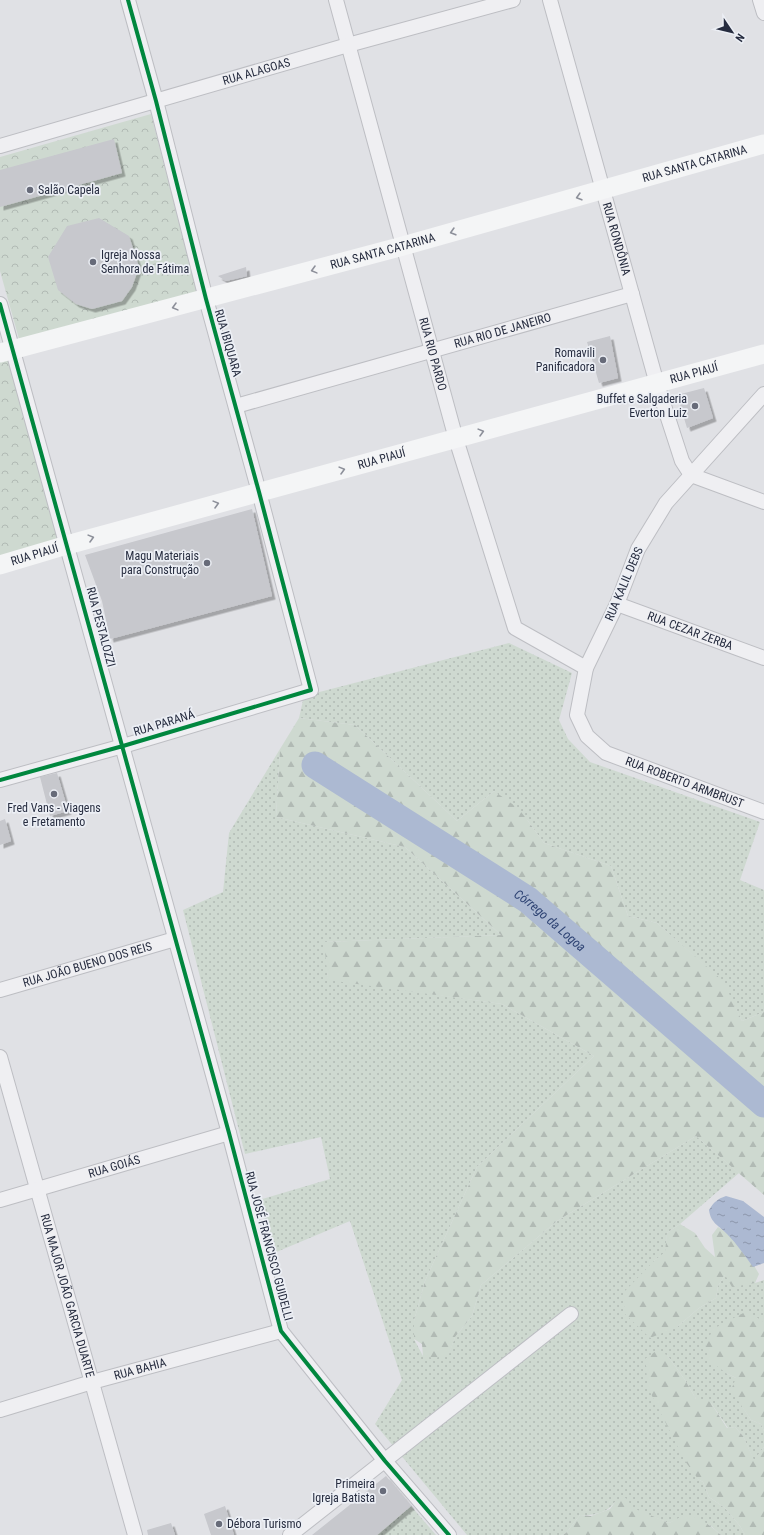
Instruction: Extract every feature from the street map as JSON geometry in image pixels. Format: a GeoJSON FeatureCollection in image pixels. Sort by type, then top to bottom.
{"type":"FeatureCollection","features":[{"type":"Feature","properties":{"kind":"main road","name":"RUA SANTA CATARINA"},"geometry":{"type":"LineString","coordinates":[[6,352],[403,246],[764,144]]}},
{"type":"Feature","properties":{"kind":"main road","name":"RUA PIAUÍ"},"geometry":{"type":"LineString","coordinates":[[0,565],[259,492],[764,354]]}},
{"type":"Feature","properties":{"kind":"street","name":"RUA IBIQUARA"},"geometry":{"type":"LineString","coordinates":[[128,0],[156,101],[206,299],[236,406],[311,690]]}},
{"type":"Feature","properties":{"kind":"street","name":"RUA RIO PARDO"},"geometry":{"type":"LineString","coordinates":[[336,0],[456,438],[515,628],[586,668]]}},
{"type":"Feature","properties":{"kind":"street","name":"RUA ALAGOAS"},"geometry":{"type":"LineString","coordinates":[[0,146],[348,45],[513,0]]}},
{"type":"Feature","properties":{"kind":"street","name":"RUA RONDÔNIA"},"geometry":{"type":"LineString","coordinates":[[550,0],[657,384],[682,461],[691,475]]}},
{"type":"Feature","properties":{"kind":"street"},"geometry":{"type":"LineString","coordinates":[[760,0],[764,13]]}},
{"type":"Feature","properties":{"kind":"street","name":"RUA RIO DE JANEIRO"},"geometry":{"type":"LineString","coordinates":[[236,406],[632,294]]}},
{"type":"Feature","properties":{"kind":"street","name":"RUA PESTALOZZI"},"geometry":{"type":"LineString","coordinates":[[0,304],[6,352],[68,545],[180,957]]}},
{"type":"Feature","properties":{"kind":"street","name":"RUA KALIL DEBS"},"geometry":{"type":"LineString","coordinates":[[606,753],[587,736],[577,715],[586,668],[617,604],[638,549],[666,503],[764,394]]}},
{"type":"Feature","properties":{"kind":"street"},"geometry":{"type":"LineString","coordinates":[[691,475],[764,502]]}},
{"type":"Feature","properties":{"kind":"street","name":"RUA CEZAR ZERBA"},"geometry":{"type":"LineString","coordinates":[[617,604],[764,658]]}},
{"type":"Feature","properties":{"kind":"street","name":"RUA PARANÁ"},"geometry":{"type":"LineString","coordinates":[[0,780],[123,746],[311,690]]}},
{"type":"Feature","properties":{"kind":"street","name":"RUA ROBERTO ARMBRUST"},"geometry":{"type":"LineString","coordinates":[[606,753],[764,812]]}},
{"type":"Feature","properties":{"kind":"street","name":"RUA JOÃO BUENO DOS REIS"},"geometry":{"type":"LineString","coordinates":[[0,990],[175,939]]}},
{"type":"Feature","properties":{"kind":"street","name":"RUA JOSÉ FRANCISCO GUIDELLI"},"geometry":{"type":"LineString","coordinates":[[180,957],[229,1133],[281,1331],[385,1461],[449,1535]]}},
{"type":"Feature","properties":{"kind":"street","name":"RUA MAJOR JOÃO GARCIA DUARTE"},"geometry":{"type":"LineString","coordinates":[[0,1057],[135,1535]]}},
{"type":"Feature","properties":{"kind":"street","name":"RUA GOIÁS"},"geometry":{"type":"LineString","coordinates":[[0,1200],[229,1133]]}},
{"type":"Feature","properties":{"kind":"street"},"geometry":{"type":"LineString","coordinates":[[290,1535],[571,1314]]}},
{"type":"Feature","properties":{"kind":"street","name":"RUA BAHIA"},"geometry":{"type":"LineString","coordinates":[[0,1410],[92,1382],[281,1331]]}},
{"type":"Feature","properties":{"kind":"green space"},"geometry":{"type":"Polygon","coordinates":[[[151,114],[197,293],[19,339],[0,271],[0,157],[151,114]]]}},
{"type":"Feature","properties":{"kind":"green space"},"geometry":{"type":"Polygon","coordinates":[[[13,350],[67,545],[0,565],[0,353],[13,350]]]}},
{"type":"Feature","properties":{"kind":"green space"},"geometry":{"type":"Polygon","coordinates":[[[509,643],[572,673],[559,720],[568,739],[590,762],[760,822],[740,880],[764,890],[764,1012],[742,1021],[722,981],[657,923],[628,916],[611,866],[544,843],[528,821],[494,791],[457,821],[355,725],[299,718],[304,696],[509,643]]]}},
{"type":"Feature","properties":{"kind":"green space"},"geometry":{"type":"Polygon","coordinates":[[[299,718],[355,725],[457,821],[494,791],[518,808],[544,843],[611,866],[628,916],[657,923],[723,981],[742,1021],[764,1012],[764,1195],[696,1136],[557,1221],[481,1285],[472,1316],[455,1337],[449,1354],[435,1358],[423,1356],[422,1344],[414,1339],[414,1321],[425,1281],[477,1167],[594,1056],[502,1004],[328,980],[324,942],[501,935],[405,847],[276,817],[280,749],[299,718]]]}},
{"type":"Feature","properties":{"kind":"green space"},"geometry":{"type":"Polygon","coordinates":[[[280,749],[276,817],[405,847],[501,935],[325,942],[328,979],[502,1004],[594,1056],[477,1167],[425,1281],[414,1321],[414,1339],[423,1356],[449,1353],[455,1337],[472,1316],[481,1285],[557,1221],[696,1136],[739,1173],[680,1224],[667,1233],[666,1252],[654,1261],[677,1327],[699,1308],[716,1298],[718,1286],[725,1275],[755,1283],[764,1280],[764,1322],[726,1373],[736,1378],[742,1406],[751,1420],[761,1424],[764,1431],[764,1447],[754,1461],[743,1436],[735,1427],[728,1428],[711,1403],[696,1399],[685,1380],[667,1355],[698,1479],[703,1482],[709,1497],[725,1508],[740,1526],[745,1535],[721,1535],[711,1526],[697,1519],[685,1516],[669,1523],[615,1502],[608,1509],[599,1513],[580,1515],[566,1533],[561,1535],[467,1535],[375,1424],[402,1380],[350,1221],[274,1253],[259,1200],[330,1179],[321,1137],[245,1154],[183,910],[223,892],[229,833],[280,749]]]}},
{"type":"Feature","properties":{"kind":"green space"},"geometry":{"type":"Polygon","coordinates":[[[680,1224],[695,1233],[705,1248],[715,1257],[712,1235],[718,1227],[740,1242],[759,1274],[755,1283],[732,1287],[725,1275],[718,1286],[716,1298],[699,1308],[677,1327],[650,1338],[624,1313],[625,1291],[654,1261],[665,1252],[667,1233],[680,1224]]]}},
{"type":"Feature","properties":{"kind":"green space"},"geometry":{"type":"Polygon","coordinates":[[[747,1311],[764,1322],[764,1431],[761,1424],[751,1420],[731,1390],[736,1378],[726,1373],[709,1360],[705,1346],[713,1329],[747,1311]]]}},
{"type":"Feature","properties":{"kind":"green space"},"geometry":{"type":"Polygon","coordinates":[[[656,1351],[667,1355],[685,1380],[696,1399],[707,1399],[727,1428],[735,1427],[743,1436],[754,1460],[764,1447],[764,1535],[745,1535],[740,1526],[725,1508],[709,1497],[703,1482],[698,1479],[685,1461],[648,1388],[645,1359],[656,1351]]]}},
{"type":"Feature","properties":{"kind":"green space"},"geometry":{"type":"Polygon","coordinates":[[[626,1498],[633,1508],[669,1523],[684,1516],[694,1517],[713,1528],[721,1535],[561,1535],[566,1533],[580,1515],[591,1516],[610,1509],[615,1502],[626,1498]]]}},
{"type":"Feature","properties":{"kind":"green space"},"geometry":{"type":"Polygon","coordinates":[[[411,1506],[436,1535],[377,1535],[411,1506]]]}},
{"type":"Feature","properties":{"kind":"water"},"geometry":{"type":"Polygon","coordinates":[[[726,1196],[743,1201],[764,1217],[764,1263],[753,1267],[741,1250],[716,1224],[710,1215],[709,1210],[712,1205],[720,1198],[726,1196]]]}},
{"type":"Feature","properties":{"kind":"building","name":"Salão Capela"},"geometry":{"type":"Polygon","coordinates":[[[114,139],[122,173],[0,207],[0,170],[114,139]]]}},
{"type":"Feature","properties":{"kind":"building","name":"Igreja Nossa Senhora de Fátima"},"geometry":{"type":"Polygon","coordinates":[[[99,218],[129,236],[139,267],[132,287],[122,301],[92,309],[76,304],[58,290],[48,257],[67,226],[99,218]]]}},
{"type":"Feature","properties":{"kind":"building"},"geometry":{"type":"Polygon","coordinates":[[[246,267],[247,276],[226,281],[218,276],[246,267]]]}},
{"type":"Feature","properties":{"kind":"building","name":"Romavili Panificadora"},"geometry":{"type":"Polygon","coordinates":[[[610,336],[618,378],[599,383],[587,342],[610,336]]]}},
{"type":"Feature","properties":{"kind":"building","name":"Buffet e Salgaderia Everton Luiz"},"geometry":{"type":"Polygon","coordinates":[[[704,388],[713,418],[687,428],[677,395],[704,388]]]}},
{"type":"Feature","properties":{"kind":"building","name":"Magu Materiais para Construção"},"geometry":{"type":"Polygon","coordinates":[[[252,509],[272,596],[110,639],[102,601],[85,555],[252,509]]]}},
{"type":"Feature","properties":{"kind":"building","name":"Fred Vans - Viagens e Fretamento"},"geometry":{"type":"Polygon","coordinates":[[[57,773],[68,811],[50,816],[40,777],[57,773]]]}},
{"type":"Feature","properties":{"kind":"building"},"geometry":{"type":"Polygon","coordinates":[[[5,819],[11,841],[0,845],[0,821],[5,819]]]}},
{"type":"Feature","properties":{"kind":"building","name":"Primeira Igreja Batista"},"geometry":{"type":"Polygon","coordinates":[[[386,1476],[411,1506],[377,1535],[312,1535],[386,1476]]]}},
{"type":"Feature","properties":{"kind":"building","name":"Débora Turismo"},"geometry":{"type":"Polygon","coordinates":[[[225,1506],[234,1535],[211,1535],[204,1514],[225,1506]]]}},
{"type":"Feature","properties":{"kind":"building"},"geometry":{"type":"Polygon","coordinates":[[[171,1523],[175,1535],[148,1535],[147,1530],[171,1523]]]}},
{"type":"Feature","properties":{"kind":"waterway","name":"Córrego da Logoa"},"geometry":{"type":"LineString","coordinates":[[315,765],[528,900],[764,1104]]}},
{"type":"Feature","properties":{"kind":"cycle path"},"geometry":{"type":"LineString","coordinates":[[0,780],[123,746],[311,690],[206,299],[156,101],[128,0]]}},
{"type":"Feature","properties":{"kind":"cycle path"},"geometry":{"type":"LineString","coordinates":[[0,304],[229,1133],[281,1331],[385,1461],[449,1535]]}},
{"type":"Feature","properties":{"kind":"place","name":"Salão Capela"},"geometry":{"type":"Point","coordinates":[30,190]}},
{"type":"Feature","properties":{"kind":"place","name":"Igreja Nossa Senhora de Fátima"},"geometry":{"type":"Point","coordinates":[93,262]}},
{"type":"Feature","properties":{"kind":"place","name":"Romavili Panificadora"},"geometry":{"type":"Point","coordinates":[603,360]}},
{"type":"Feature","properties":{"kind":"place","name":"Buffet e Salgaderia Everton Luiz"},"geometry":{"type":"Point","coordinates":[695,406]}},
{"type":"Feature","properties":{"kind":"place","name":"Magu Materiais para Construção"},"geometry":{"type":"Point","coordinates":[207,563]}},
{"type":"Feature","properties":{"kind":"place","name":"Fred Vans - Viagens e Fretamento"},"geometry":{"type":"Point","coordinates":[54,794]}},
{"type":"Feature","properties":{"kind":"place","name":"Primeira Igreja Batista"},"geometry":{"type":"Point","coordinates":[383,1491]}},
{"type":"Feature","properties":{"kind":"place","name":"Débora Turismo"},"geometry":{"type":"Point","coordinates":[219,1524]}}]}
